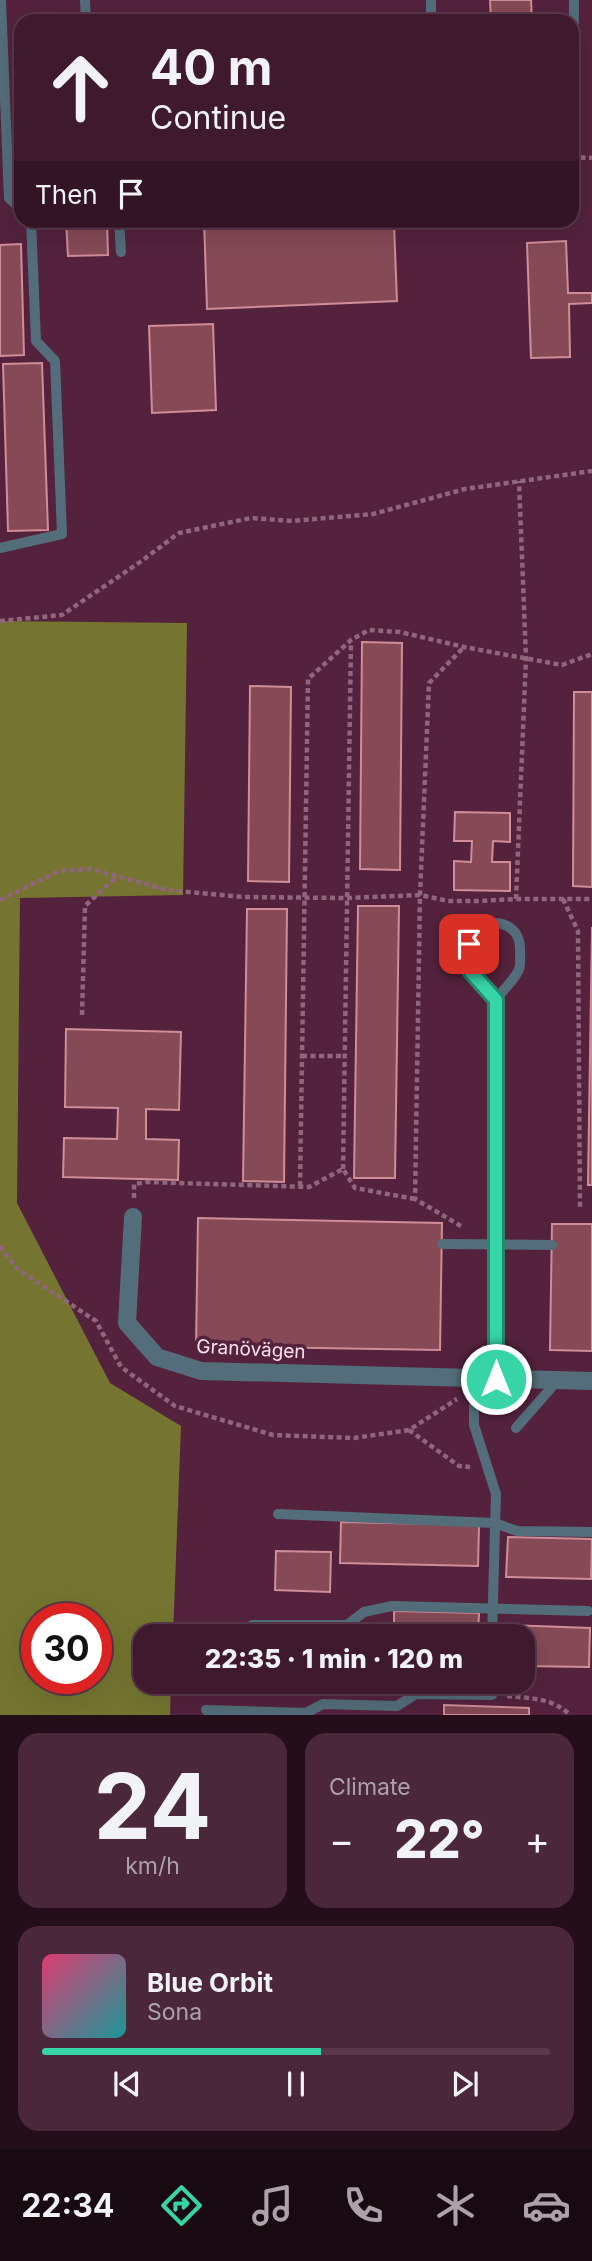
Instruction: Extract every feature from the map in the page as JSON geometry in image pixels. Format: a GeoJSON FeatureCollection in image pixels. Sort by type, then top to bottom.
{"type":"FeatureCollection","features":[{"type":"Feature","properties":{"kind":"street","name":"Granövägen"},"geometry":{"type":"LineString","coordinates":[[132,1217],[127,1323],[157,1357],[201,1371],[592,1381]]}},
{"type":"Feature","properties":{"kind":"street"},"geometry":{"type":"LineString","coordinates":[[496,1236],[496,1379]]}},
{"type":"Feature","properties":{"kind":"lane"},"geometry":{"type":"LineString","coordinates":[[1,0],[2,84],[9,198],[14,203]]}},
{"type":"Feature","properties":{"kind":"lane"},"geometry":{"type":"LineString","coordinates":[[0,548],[62,534],[55,361],[37,341],[31,228]]}},
{"type":"Feature","properties":{"kind":"lane"},"geometry":{"type":"LineString","coordinates":[[120,228],[121,252]]}},
{"type":"Feature","properties":{"kind":"lane"},"geometry":{"type":"LineString","coordinates":[[496,1000],[471,972],[469,944],[475,928],[483,924],[501,924],[515,930],[521,942],[519,970],[496,1000],[496,1236]]}},
{"type":"Feature","properties":{"kind":"lane"},"geometry":{"type":"LineString","coordinates":[[442,1244],[496,1236],[551,1245]]}},
{"type":"Feature","properties":{"kind":"lane"},"geometry":{"type":"LineString","coordinates":[[474,1378],[474,1425],[496,1494],[492,1624]]}},
{"type":"Feature","properties":{"kind":"lane"},"geometry":{"type":"LineString","coordinates":[[516,1428],[558,1380]]}},
{"type":"Feature","properties":{"kind":"lane"},"geometry":{"type":"LineString","coordinates":[[278,1514],[495,1523],[517,1531],[592,1532]]}},
{"type":"Feature","properties":{"kind":"lane"},"geometry":{"type":"LineString","coordinates":[[348,1624],[364,1612],[392,1606],[588,1611]]}},
{"type":"Feature","properties":{"kind":"lane"},"geometry":{"type":"LineString","coordinates":[[206,1710],[306,1713],[323,1704],[397,1706],[416,1694],[492,1695]]}},
{"type":"Feature","properties":{"kind":"path"},"geometry":{"type":"LineString","coordinates":[[0,621],[62,614],[141,562],[179,533],[251,518],[292,522],[373,513],[465,489],[592,471]]}},
{"type":"Feature","properties":{"kind":"path"},"geometry":{"type":"LineString","coordinates":[[516,899],[526,658],[519,481]]}},
{"type":"Feature","properties":{"kind":"path"},"geometry":{"type":"LineString","coordinates":[[300,1186],[308,679],[351,640],[369,630],[400,632],[562,665],[592,654]]}},
{"type":"Feature","properties":{"kind":"path"},"geometry":{"type":"LineString","coordinates":[[351,640],[343,1169],[355,1188],[415,1199],[460,1226],[496,1236]]}},
{"type":"Feature","properties":{"kind":"path"},"geometry":{"type":"LineString","coordinates":[[415,1199],[420,895],[429,683],[464,647]]}},
{"type":"Feature","properties":{"kind":"path"},"geometry":{"type":"LineString","coordinates":[[0,901],[59,871],[91,869],[167,890],[243,897],[346,898],[420,895],[448,901],[592,899]]}},
{"type":"Feature","properties":{"kind":"path"},"geometry":{"type":"LineString","coordinates":[[82,1015],[85,906],[116,876]]}},
{"type":"Feature","properties":{"kind":"path"},"geometry":{"type":"LineString","coordinates":[[564,899],[579,931],[580,1209]]}},
{"type":"Feature","properties":{"kind":"path"},"geometry":{"type":"LineString","coordinates":[[302,1056],[345,1056]]}},
{"type":"Feature","properties":{"kind":"path"},"geometry":{"type":"LineString","coordinates":[[148,1182],[309,1186],[343,1169]]}},
{"type":"Feature","properties":{"kind":"path"},"geometry":{"type":"LineString","coordinates":[[409,1430],[459,1466],[488,1469]]}},
{"type":"Feature","properties":{"kind":"path"},"geometry":{"type":"LineString","coordinates":[[492,1695],[537,1698],[561,1706],[570,1715]]}},
{"type":"Feature","properties":{"kind":"shaded area"},"geometry":{"type":"Polygon","coordinates":[[[0,621],[187,623],[183,895],[20,898],[17,1203],[110,1383],[181,1426],[173,1624],[133,1624],[133,1694],[171,1694],[170,1715],[0,1715],[0,621]]]}},
{"type":"Feature","properties":{"kind":"building"},"geometry":{"type":"Polygon","coordinates":[[[490,0],[531,0],[532,14],[491,14],[490,0]]]}},
{"type":"Feature","properties":{"kind":"building"},"geometry":{"type":"Polygon","coordinates":[[[66,228],[107,228],[108,255],[68,256],[66,228]]]}},
{"type":"Feature","properties":{"kind":"building"},"geometry":{"type":"Polygon","coordinates":[[[204,228],[394,228],[397,301],[207,309],[204,228]]]}},
{"type":"Feature","properties":{"kind":"building"},"geometry":{"type":"Polygon","coordinates":[[[566,241],[568,293],[592,293],[592,303],[569,304],[570,357],[531,358],[527,243],[566,241]]]}},
{"type":"Feature","properties":{"kind":"building"},"geometry":{"type":"Polygon","coordinates":[[[21,244],[24,355],[0,356],[0,245],[21,244]]]}},
{"type":"Feature","properties":{"kind":"building"},"geometry":{"type":"Polygon","coordinates":[[[213,324],[216,410],[152,413],[149,326],[213,324]]]}},
{"type":"Feature","properties":{"kind":"building"},"geometry":{"type":"Polygon","coordinates":[[[42,363],[48,530],[8,531],[3,364],[42,363]]]}},
{"type":"Feature","properties":{"kind":"building"},"geometry":{"type":"Polygon","coordinates":[[[362,642],[402,643],[400,870],[360,869],[362,642]]]}},
{"type":"Feature","properties":{"kind":"building"},"geometry":{"type":"Polygon","coordinates":[[[250,686],[291,687],[289,882],[248,881],[250,686]]]}},
{"type":"Feature","properties":{"kind":"building"},"geometry":{"type":"Polygon","coordinates":[[[574,692],[592,692],[592,887],[573,886],[574,692]]]}},
{"type":"Feature","properties":{"kind":"building"},"geometry":{"type":"Polygon","coordinates":[[[455,812],[510,813],[510,842],[493,841],[492,862],[510,862],[510,891],[454,890],[454,861],[471,862],[472,841],[454,841],[455,812]]]}},
{"type":"Feature","properties":{"kind":"building"},"geometry":{"type":"Polygon","coordinates":[[[358,906],[399,906],[395,1178],[354,1178],[358,906]]]}},
{"type":"Feature","properties":{"kind":"building"},"geometry":{"type":"Polygon","coordinates":[[[247,909],[287,909],[284,1182],[243,1181],[247,909]]]}},
{"type":"Feature","properties":{"kind":"building"},"geometry":{"type":"Polygon","coordinates":[[[592,927],[592,1185],[588,1185],[592,927]]]}},
{"type":"Feature","properties":{"kind":"building"},"geometry":{"type":"Polygon","coordinates":[[[66,1029],[181,1032],[179,1110],[146,1109],[146,1139],[179,1140],[178,1180],[63,1177],[64,1138],[117,1139],[118,1108],[65,1107],[66,1029]]]}},
{"type":"Feature","properties":{"kind":"building"},"geometry":{"type":"Polygon","coordinates":[[[198,1218],[442,1223],[440,1350],[196,1346],[198,1218]]]}},
{"type":"Feature","properties":{"kind":"building"},"geometry":{"type":"Polygon","coordinates":[[[552,1224],[592,1224],[592,1351],[550,1350],[552,1224]]]}},
{"type":"Feature","properties":{"kind":"building"},"geometry":{"type":"Polygon","coordinates":[[[341,1522],[479,1525],[478,1566],[340,1563],[341,1522]]]}},
{"type":"Feature","properties":{"kind":"building"},"geometry":{"type":"Polygon","coordinates":[[[508,1537],[592,1539],[591,1579],[506,1577],[508,1537]]]}},
{"type":"Feature","properties":{"kind":"building"},"geometry":{"type":"Polygon","coordinates":[[[276,1551],[331,1552],[330,1592],[275,1590],[276,1551]]]}},
{"type":"Feature","properties":{"kind":"building"},"geometry":{"type":"Polygon","coordinates":[[[394,1611],[479,1613],[479,1624],[394,1624],[394,1611]]]}},
{"type":"Feature","properties":{"kind":"building"},"geometry":{"type":"Polygon","coordinates":[[[535,1626],[590,1628],[589,1667],[535,1666],[535,1626]]]}},
{"type":"Feature","properties":{"kind":"building"},"geometry":{"type":"Polygon","coordinates":[[[444,1705],[529,1708],[529,1715],[444,1715],[444,1705]]]}},
{"type":"Feature","properties":{"kind":"route"},"geometry":{"type":"LineString","coordinates":[[469,944],[471,972],[496,1000],[496,1379]]}}]}
